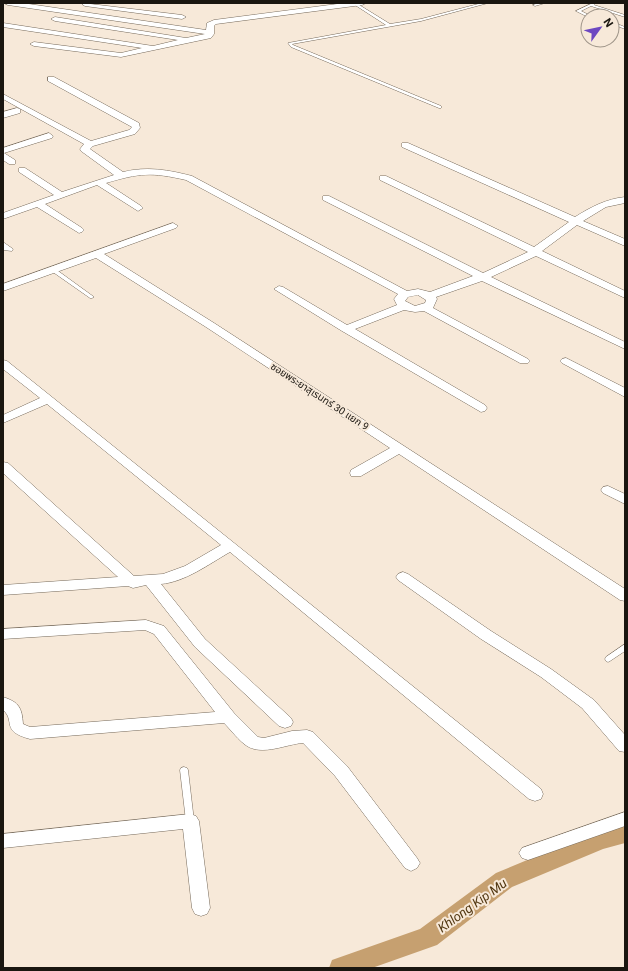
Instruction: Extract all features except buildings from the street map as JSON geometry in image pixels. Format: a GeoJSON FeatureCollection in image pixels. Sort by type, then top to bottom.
{"type":"FeatureCollection","features":[{"type":"Feature","properties":{"kind":"street"},"geometry":{"type":"LineString","coordinates":[[8,3],[210,33]]}},
{"type":"Feature","properties":{"kind":"street"},"geometry":{"type":"LineString","coordinates":[[40,30],[54,19],[86,3],[182,17]]}},
{"type":"Feature","properties":{"kind":"street"},"geometry":{"type":"LineString","coordinates":[[210,33],[210,25],[214,22],[359,3]]}},
{"type":"Feature","properties":{"kind":"street"},"geometry":{"type":"LineString","coordinates":[[54,19],[191,40]]}},
{"type":"Feature","properties":{"kind":"street"},"geometry":{"type":"LineString","coordinates":[[3,25],[157,48]]}},
{"type":"Feature","properties":{"kind":"street"},"geometry":{"type":"LineString","coordinates":[[34,44],[116,55],[157,48],[208,36],[210,33]]}},
{"type":"Feature","properties":{"kind":"street"},"geometry":{"type":"LineString","coordinates":[[50,79],[136,125],[136,128],[132,132],[90,144],[84,149],[85,152],[121,175]]}},
{"type":"Feature","properties":{"kind":"street"},"geometry":{"type":"LineString","coordinates":[[3,96],[90,144]]}},
{"type":"Feature","properties":{"kind":"street"},"geometry":{"type":"LineString","coordinates":[[3,115],[17,111]]}},
{"type":"Feature","properties":{"kind":"street"},"geometry":{"type":"LineString","coordinates":[[3,150],[49,136]]}},
{"type":"Feature","properties":{"kind":"street"},"geometry":{"type":"LineString","coordinates":[[405,145],[625,243]]}},
{"type":"Feature","properties":{"kind":"street"},"geometry":{"type":"LineString","coordinates":[[3,156],[12,162]]}},
{"type":"Feature","properties":{"kind":"street"},"geometry":{"type":"LineString","coordinates":[[22,170],[61,195]]}},
{"type":"Feature","properties":{"kind":"street"},"geometry":{"type":"LineString","coordinates":[[3,216],[121,175],[147,171],[174,173],[189,178],[406,294]]}},
{"type":"Feature","properties":{"kind":"street"},"geometry":{"type":"LineString","coordinates":[[383,178],[625,295]]}},
{"type":"Feature","properties":{"kind":"street"},"geometry":{"type":"LineString","coordinates":[[98,182],[138,208]]}},
{"type":"Feature","properties":{"kind":"street"},"geometry":{"type":"LineString","coordinates":[[326,198],[480,276],[625,346]]}},
{"type":"Feature","properties":{"kind":"street"},"geometry":{"type":"LineString","coordinates":[[403,306],[399,299],[406,294],[418,292],[429,296],[523,259],[605,203],[625,200]]}},
{"type":"Feature","properties":{"kind":"street"},"geometry":{"type":"LineString","coordinates":[[38,204],[78,230]]}},
{"type":"Feature","properties":{"kind":"street"},"geometry":{"type":"LineString","coordinates":[[3,288],[88,255],[97,254],[174,226]]}},
{"type":"Feature","properties":{"kind":"street","name":"ซอยพระยาสุเรนทร์ 30 แยก 9"},"geometry":{"type":"LineString","coordinates":[[97,254],[400,448],[625,596]]}},
{"type":"Feature","properties":{"kind":"street"},"geometry":{"type":"LineString","coordinates":[[279,289],[481,408]]}},
{"type":"Feature","properties":{"kind":"street"},"geometry":{"type":"LineString","coordinates":[[426,308],[432,302],[429,296]]}},
{"type":"Feature","properties":{"kind":"street"},"geometry":{"type":"LineString","coordinates":[[346,329],[403,306],[414,309],[426,308],[524,361]]}},
{"type":"Feature","properties":{"kind":"street"},"geometry":{"type":"LineString","coordinates":[[566,361],[625,393]]}},
{"type":"Feature","properties":{"kind":"street"},"geometry":{"type":"LineString","coordinates":[[3,363],[231,546],[535,794]]}},
{"type":"Feature","properties":{"kind":"street"},"geometry":{"type":"LineString","coordinates":[[3,419],[48,399]]}},
{"type":"Feature","properties":{"kind":"street"},"geometry":{"type":"LineString","coordinates":[[356,473],[400,448]]}},
{"type":"Feature","properties":{"kind":"street"},"geometry":{"type":"LineString","coordinates":[[3,466],[133,583]]}},
{"type":"Feature","properties":{"kind":"street"},"geometry":{"type":"LineString","coordinates":[[608,490],[625,500]]}},
{"type":"Feature","properties":{"kind":"street"},"geometry":{"type":"LineString","coordinates":[[3,590],[151,582],[165,579],[190,569],[231,546]]}},
{"type":"Feature","properties":{"kind":"street"},"geometry":{"type":"LineString","coordinates":[[403,576],[486,635],[546,673],[588,704],[625,746]]}},
{"type":"Feature","properties":{"kind":"street"},"geometry":{"type":"LineString","coordinates":[[151,582],[200,643],[286,722]]}},
{"type":"Feature","properties":{"kind":"street"},"geometry":{"type":"LineString","coordinates":[[3,634],[146,625],[159,630],[228,717],[253,742],[264,744],[292,737],[307,736],[342,771],[411,863]]}},
{"type":"Feature","properties":{"kind":"street"},"geometry":{"type":"LineString","coordinates":[[3,703],[10,706],[14,713],[15,727],[21,731],[30,733],[228,717]]}},
{"type":"Feature","properties":{"kind":"street"},"geometry":{"type":"LineString","coordinates":[[528,853],[625,819]]}},
{"type":"Feature","properties":{"kind":"street"},"geometry":{"type":"LineString","coordinates":[[3,841],[190,821],[201,908]]}},
{"type":"Feature","properties":{"kind":"lane"},"geometry":{"type":"LineString","coordinates":[[359,3],[390,26]]}},
{"type":"Feature","properties":{"kind":"lane"},"geometry":{"type":"LineString","coordinates":[[440,107],[290,45],[294,41],[390,26],[433,17],[486,3]]}},
{"type":"Feature","properties":{"kind":"lane"},"geometry":{"type":"LineString","coordinates":[[535,5],[542,3]]}},
{"type":"Feature","properties":{"kind":"lane"},"geometry":{"type":"LineString","coordinates":[[584,8],[597,3]]}},
{"type":"Feature","properties":{"kind":"lane"},"geometry":{"type":"LineString","coordinates":[[591,5],[625,16]]}},
{"type":"Feature","properties":{"kind":"lane"},"geometry":{"type":"LineString","coordinates":[[52,269],[92,298]]}},
{"type":"Feature","properties":{"kind":"lane"},"geometry":{"type":"LineString","coordinates":[[608,659],[625,647]]}},
{"type":"Feature","properties":{"kind":"lane"},"geometry":{"type":"LineString","coordinates":[[184,770],[190,821]]}},
{"type":"Feature","properties":{"kind":"waterway","name":"Khlong Kip Mu"},"geometry":{"type":"LineString","coordinates":[[341,968],[428,937],[504,880],[600,840],[625,834]]}}]}
